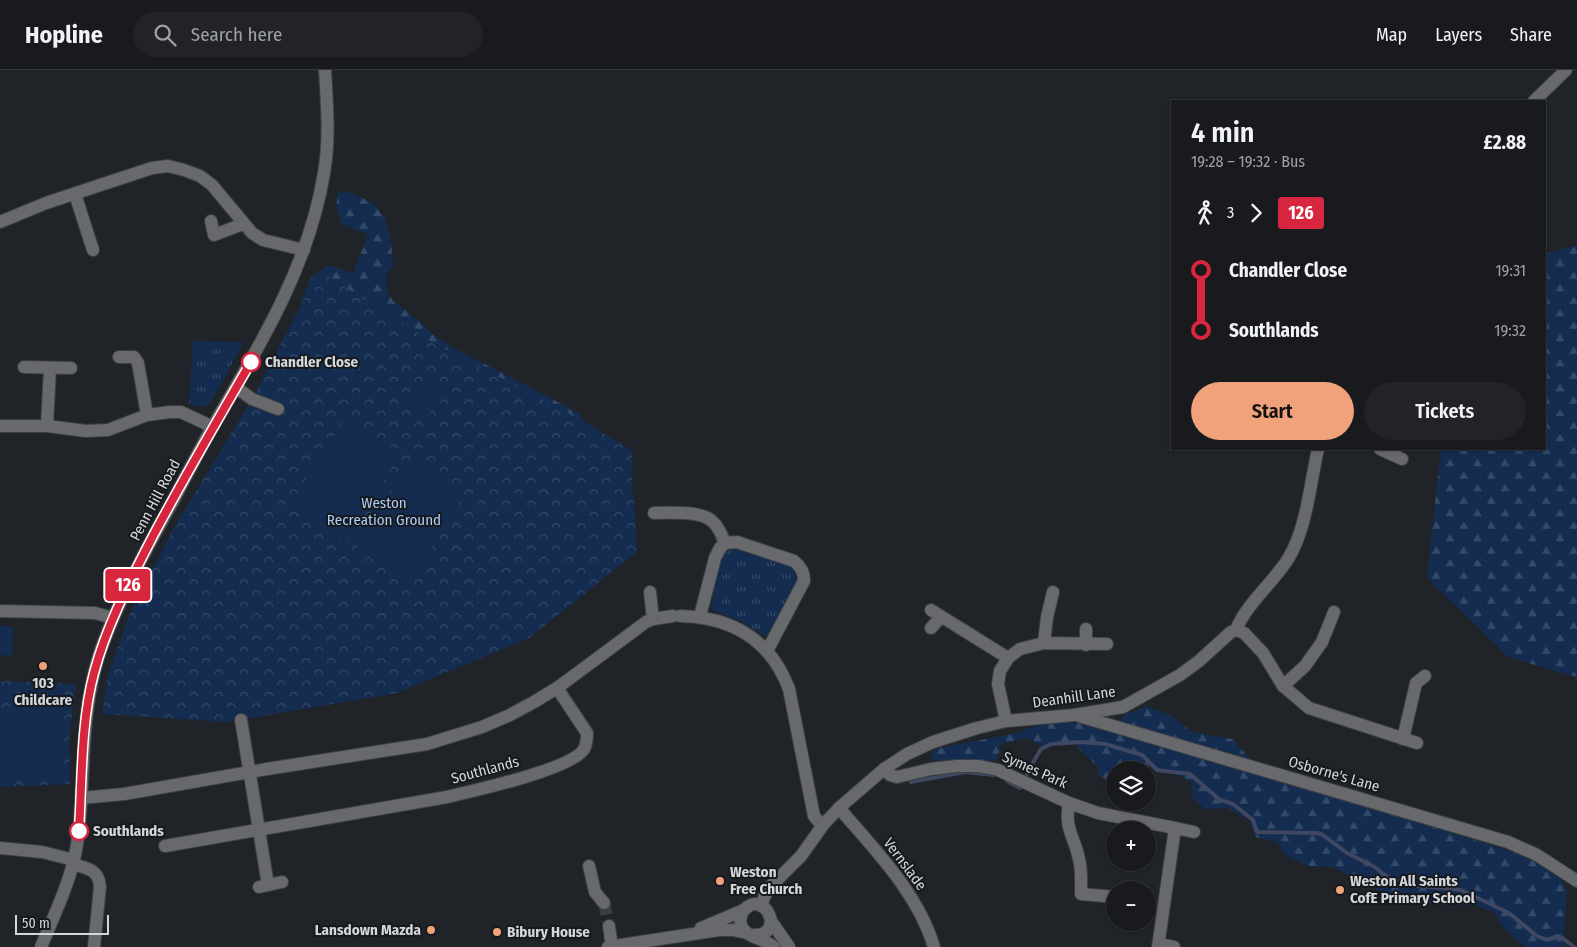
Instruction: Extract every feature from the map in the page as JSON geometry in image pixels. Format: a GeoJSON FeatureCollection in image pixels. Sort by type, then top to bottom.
{"type":"FeatureCollection","features":[{"type":"Feature","properties":{"kind":"street","name":"Penn Hill Road"},"geometry":{"type":"LineString","coordinates":[[41,947],[73,862],[78,835],[89,697],[93,674],[113,618],[131,579],[213,427],[259,349],[304,250],[319,198],[327,148],[328,123],[325,70]]}},
{"type":"Feature","properties":{"kind":"street"},"geometry":{"type":"LineString","coordinates":[[1535,100],[1566,70]]}},
{"type":"Feature","properties":{"kind":"street"},"geometry":{"type":"LineString","coordinates":[[0,222],[34,208],[152,168],[168,166],[200,176],[212,185],[252,234],[263,240],[304,250]]}},
{"type":"Feature","properties":{"kind":"street"},"geometry":{"type":"LineString","coordinates":[[75,194],[93,250]]}},
{"type":"Feature","properties":{"kind":"street"},"geometry":{"type":"LineString","coordinates":[[211,221],[214,236],[243,224]]}},
{"type":"Feature","properties":{"kind":"street"},"geometry":{"type":"LineString","coordinates":[[119,357],[134,357],[138,363],[147,415]]}},
{"type":"Feature","properties":{"kind":"street"},"geometry":{"type":"LineString","coordinates":[[24,367],[71,368]]}},
{"type":"Feature","properties":{"kind":"street"},"geometry":{"type":"LineString","coordinates":[[47,426],[50,368]]}},
{"type":"Feature","properties":{"kind":"street"},"geometry":{"type":"LineString","coordinates":[[236,388],[252,399],[278,409]]}},
{"type":"Feature","properties":{"kind":"street"},"geometry":{"type":"LineString","coordinates":[[0,426],[47,426],[86,431],[108,430],[147,415],[181,412],[213,427]]}},
{"type":"Feature","properties":{"kind":"street","name":"Deanhill Lane"},"geometry":{"type":"LineString","coordinates":[[761,906],[770,887],[801,856],[823,825],[839,808],[884,769],[907,754],[932,742],[1006,721],[1074,715],[1124,707],[1180,675],[1199,661],[1231,632],[1236,630],[1244,613],[1273,581],[1288,558],[1302,528],[1318,450]]}},
{"type":"Feature","properties":{"kind":"street"},"geometry":{"type":"LineString","coordinates":[[1382,450],[1402,459]]}},
{"type":"Feature","properties":{"kind":"street"},"geometry":{"type":"LineString","coordinates":[[654,513],[701,515],[710,518],[716,524],[725,543]]}},
{"type":"Feature","properties":{"kind":"street"},"geometry":{"type":"LineString","coordinates":[[700,616],[715,558],[725,543],[737,542],[794,561],[804,573],[804,581],[801,590],[767,651]]}},
{"type":"Feature","properties":{"kind":"street"},"geometry":{"type":"LineString","coordinates":[[650,592],[653,619]]}},
{"type":"Feature","properties":{"kind":"street"},"geometry":{"type":"LineString","coordinates":[[1044,643],[1047,617],[1053,592]]}},
{"type":"Feature","properties":{"kind":"street"},"geometry":{"type":"LineString","coordinates":[[0,611],[95,613],[113,618]]}},
{"type":"Feature","properties":{"kind":"street"},"geometry":{"type":"LineString","coordinates":[[1283,686],[1305,666],[1322,642],[1334,612]]}},
{"type":"Feature","properties":{"kind":"street"},"geometry":{"type":"LineString","coordinates":[[931,628],[936,614],[1008,658]]}},
{"type":"Feature","properties":{"kind":"street"},"geometry":{"type":"LineString","coordinates":[[81,798],[124,794],[426,744],[510,715],[557,688],[646,622],[653,619],[676,616],[700,616],[735,627],[757,641],[780,668],[788,689],[814,816],[823,825]]}},
{"type":"Feature","properties":{"kind":"street"},"geometry":{"type":"LineString","coordinates":[[1086,630],[1086,645]]}},
{"type":"Feature","properties":{"kind":"street"},"geometry":{"type":"LineString","coordinates":[[1236,630],[1244,633],[1263,653],[1283,686],[1309,708],[1417,743]]}},
{"type":"Feature","properties":{"kind":"street"},"geometry":{"type":"LineString","coordinates":[[1006,721],[998,684],[1000,671],[1008,658],[1020,649],[1044,643],[1107,644]]}},
{"type":"Feature","properties":{"kind":"street"},"geometry":{"type":"LineString","coordinates":[[1403,739],[1416,679]]}},
{"type":"Feature","properties":{"kind":"street","name":"Southlands"},"geometry":{"type":"LineString","coordinates":[[165,846],[447,797],[518,779],[571,760],[585,748],[587,734],[557,688]]}},
{"type":"Feature","properties":{"kind":"street","name":"Osborne's Lane"},"geometry":{"type":"LineString","coordinates":[[1074,715],[1508,842],[1537,855],[1577,882]]}},
{"type":"Feature","properties":{"kind":"street"},"geometry":{"type":"LineString","coordinates":[[240,720],[259,830],[264,886],[282,882]]}},
{"type":"Feature","properties":{"kind":"street","name":"Symes Park"},"geometry":{"type":"LineString","coordinates":[[884,769],[890,775],[897,777],[931,769],[980,766],[1019,778],[1069,803],[1098,813],[1194,832]]}},
{"type":"Feature","properties":{"kind":"street"},"geometry":{"type":"LineString","coordinates":[[1069,803],[1066,816],[1079,859],[1081,894],[1106,896]]}},
{"type":"Feature","properties":{"kind":"street","name":"Vernslade"},"geometry":{"type":"LineString","coordinates":[[839,808],[904,886],[920,913],[934,947]]}},
{"type":"Feature","properties":{"kind":"street"},"geometry":{"type":"LineString","coordinates":[[1174,947],[1158,946],[1175,828]]}},
{"type":"Feature","properties":{"kind":"street"},"geometry":{"type":"LineString","coordinates":[[0,848],[42,852],[73,862],[94,872],[99,878],[100,886],[94,947]]}},
{"type":"Feature","properties":{"kind":"street"},"geometry":{"type":"LineString","coordinates":[[590,866],[595,892],[604,903]]}},
{"type":"Feature","properties":{"kind":"street"},"geometry":{"type":"LineString","coordinates":[[688,935],[751,906],[761,906],[769,912],[771,921],[789,947]]}},
{"type":"Feature","properties":{"kind":"street"},"geometry":{"type":"LineString","coordinates":[[744,910],[740,920],[741,925],[756,939]]}},
{"type":"Feature","properties":{"kind":"street"},"geometry":{"type":"LineString","coordinates":[[756,939],[758,935],[767,930],[771,921]]}},
{"type":"Feature","properties":{"kind":"street"},"geometry":{"type":"LineString","coordinates":[[609,926],[612,946]]}},
{"type":"Feature","properties":{"kind":"street"},"geometry":{"type":"LineString","coordinates":[[608,947],[719,930],[733,930],[774,947]]}},
{"type":"Feature","properties":{"kind":"green space"},"geometry":{"type":"Polygon","coordinates":[[[338,192],[352,193],[374,204],[385,219],[391,240],[393,266],[386,276],[387,290],[393,301],[431,333],[454,348],[579,413],[589,429],[304,318],[301,301],[311,278],[328,265],[353,273],[368,235],[342,224],[336,207],[338,192]]]}},
{"type":"Feature","properties":{"kind":"green space"},"geometry":{"type":"Polygon","coordinates":[[[1577,245],[1577,677],[1508,657],[1427,578],[1441,450],[1546,450],[1546,254],[1577,245]]]}},
{"type":"Feature","properties":{"kind":"green space","name":"Weston Recreation Ground"},"geometry":{"type":"Polygon","coordinates":[[[319,271],[434,343],[581,420],[632,450],[632,492],[637,552],[529,638],[397,693],[226,722],[102,714],[108,675],[129,615],[172,531],[252,399],[319,271]]]}},
{"type":"Feature","properties":{"kind":"green space"},"geometry":{"type":"Polygon","coordinates":[[[193,341],[244,342],[211,402],[203,407],[189,403],[193,341]]]}},
{"type":"Feature","properties":{"kind":"green space"},"geometry":{"type":"Polygon","coordinates":[[[427,376],[446,396],[421,421],[401,402],[427,376]]]}},
{"type":"Feature","properties":{"kind":"green space"},"geometry":{"type":"Polygon","coordinates":[[[345,418],[401,453],[345,541],[289,505],[345,418]]]}},
{"type":"Feature","properties":{"kind":"green space"},"geometry":{"type":"Polygon","coordinates":[[[410,461],[464,494],[410,582],[356,549],[410,461]]]}},
{"type":"Feature","properties":{"kind":"green space"},"geometry":{"type":"Polygon","coordinates":[[[734,549],[789,566],[796,575],[796,583],[765,636],[739,620],[711,608],[721,557],[725,552],[734,549]]]}},
{"type":"Feature","properties":{"kind":"green space"},"geometry":{"type":"Polygon","coordinates":[[[0,626],[13,627],[12,656],[0,655],[0,626]]]}},
{"type":"Feature","properties":{"kind":"green space"},"geometry":{"type":"Polygon","coordinates":[[[0,681],[76,684],[69,741],[70,784],[0,787],[0,681]]]}},
{"type":"Feature","properties":{"kind":"green space"},"geometry":{"type":"Polygon","coordinates":[[[64,706],[65,776],[0,778],[0,708],[64,706]]]}},
{"type":"Feature","properties":{"kind":"green space"},"geometry":{"type":"Polygon","coordinates":[[[1146,706],[1172,716],[1192,732],[1232,739],[1252,761],[1294,784],[1516,853],[1557,872],[1567,890],[1565,947],[1525,947],[1504,928],[1494,912],[1473,905],[1437,905],[1404,900],[1372,888],[1333,867],[1307,866],[1285,855],[1277,842],[1255,837],[1250,820],[1227,808],[1205,809],[1192,797],[1192,783],[1185,778],[1156,768],[1156,761],[1106,761],[1106,780],[1099,776],[1096,765],[1081,751],[1074,741],[1042,746],[1027,738],[1001,744],[998,757],[991,764],[942,763],[930,758],[934,749],[1017,733],[1035,726],[1055,723],[1080,723],[1115,731],[1124,715],[1146,706]]]}},
{"type":"Feature","properties":{"kind":"waterway"},"geometry":{"type":"LineString","coordinates":[[1007,781],[1020,788],[1041,749],[1051,744],[1081,742],[1105,744],[1142,755],[1157,770],[1190,774],[1220,800],[1233,804],[1253,820],[1257,832],[1317,833],[1323,835],[1347,853],[1373,866],[1391,879],[1408,885],[1461,890],[1509,913],[1537,936],[1547,940],[1558,936],[1574,947]]}},
{"type":"Feature","properties":{"kind":"waterway"},"geometry":{"type":"LineString","coordinates":[[911,782],[965,772],[994,775]]}},
{"type":"Feature","properties":{"kind":"tunnel"},"geometry":{"type":"LineString","coordinates":[[604,903],[609,926]]}},
{"type":"Feature","properties":{"kind":"bus line","name":"126"},"geometry":{"type":"LineString","coordinates":[[79,831],[89,697],[93,674],[113,618],[126,588],[159,526],[251,362]]}},
{"type":"Feature","properties":{"kind":"place","name":"Chandler Close"},"geometry":{"type":"Point","coordinates":[251,362]}},
{"type":"Feature","properties":{"kind":"place","name":"103 Childcare"},"geometry":{"type":"Point","coordinates":[43,666]}},
{"type":"Feature","properties":{"kind":"place","name":"Southlands"},"geometry":{"type":"Point","coordinates":[79,831]}},
{"type":"Feature","properties":{"kind":"place","name":"Weston Free Church"},"geometry":{"type":"Point","coordinates":[720,881]}},
{"type":"Feature","properties":{"kind":"place","name":"Weston All Saints CofE Primary School"},"geometry":{"type":"Point","coordinates":[1340,890]}},
{"type":"Feature","properties":{"kind":"place","name":"Lansdown Mazda"},"geometry":{"type":"Point","coordinates":[431,930]}},
{"type":"Feature","properties":{"kind":"place","name":"Bibury House"},"geometry":{"type":"Point","coordinates":[497,932]}}]}
